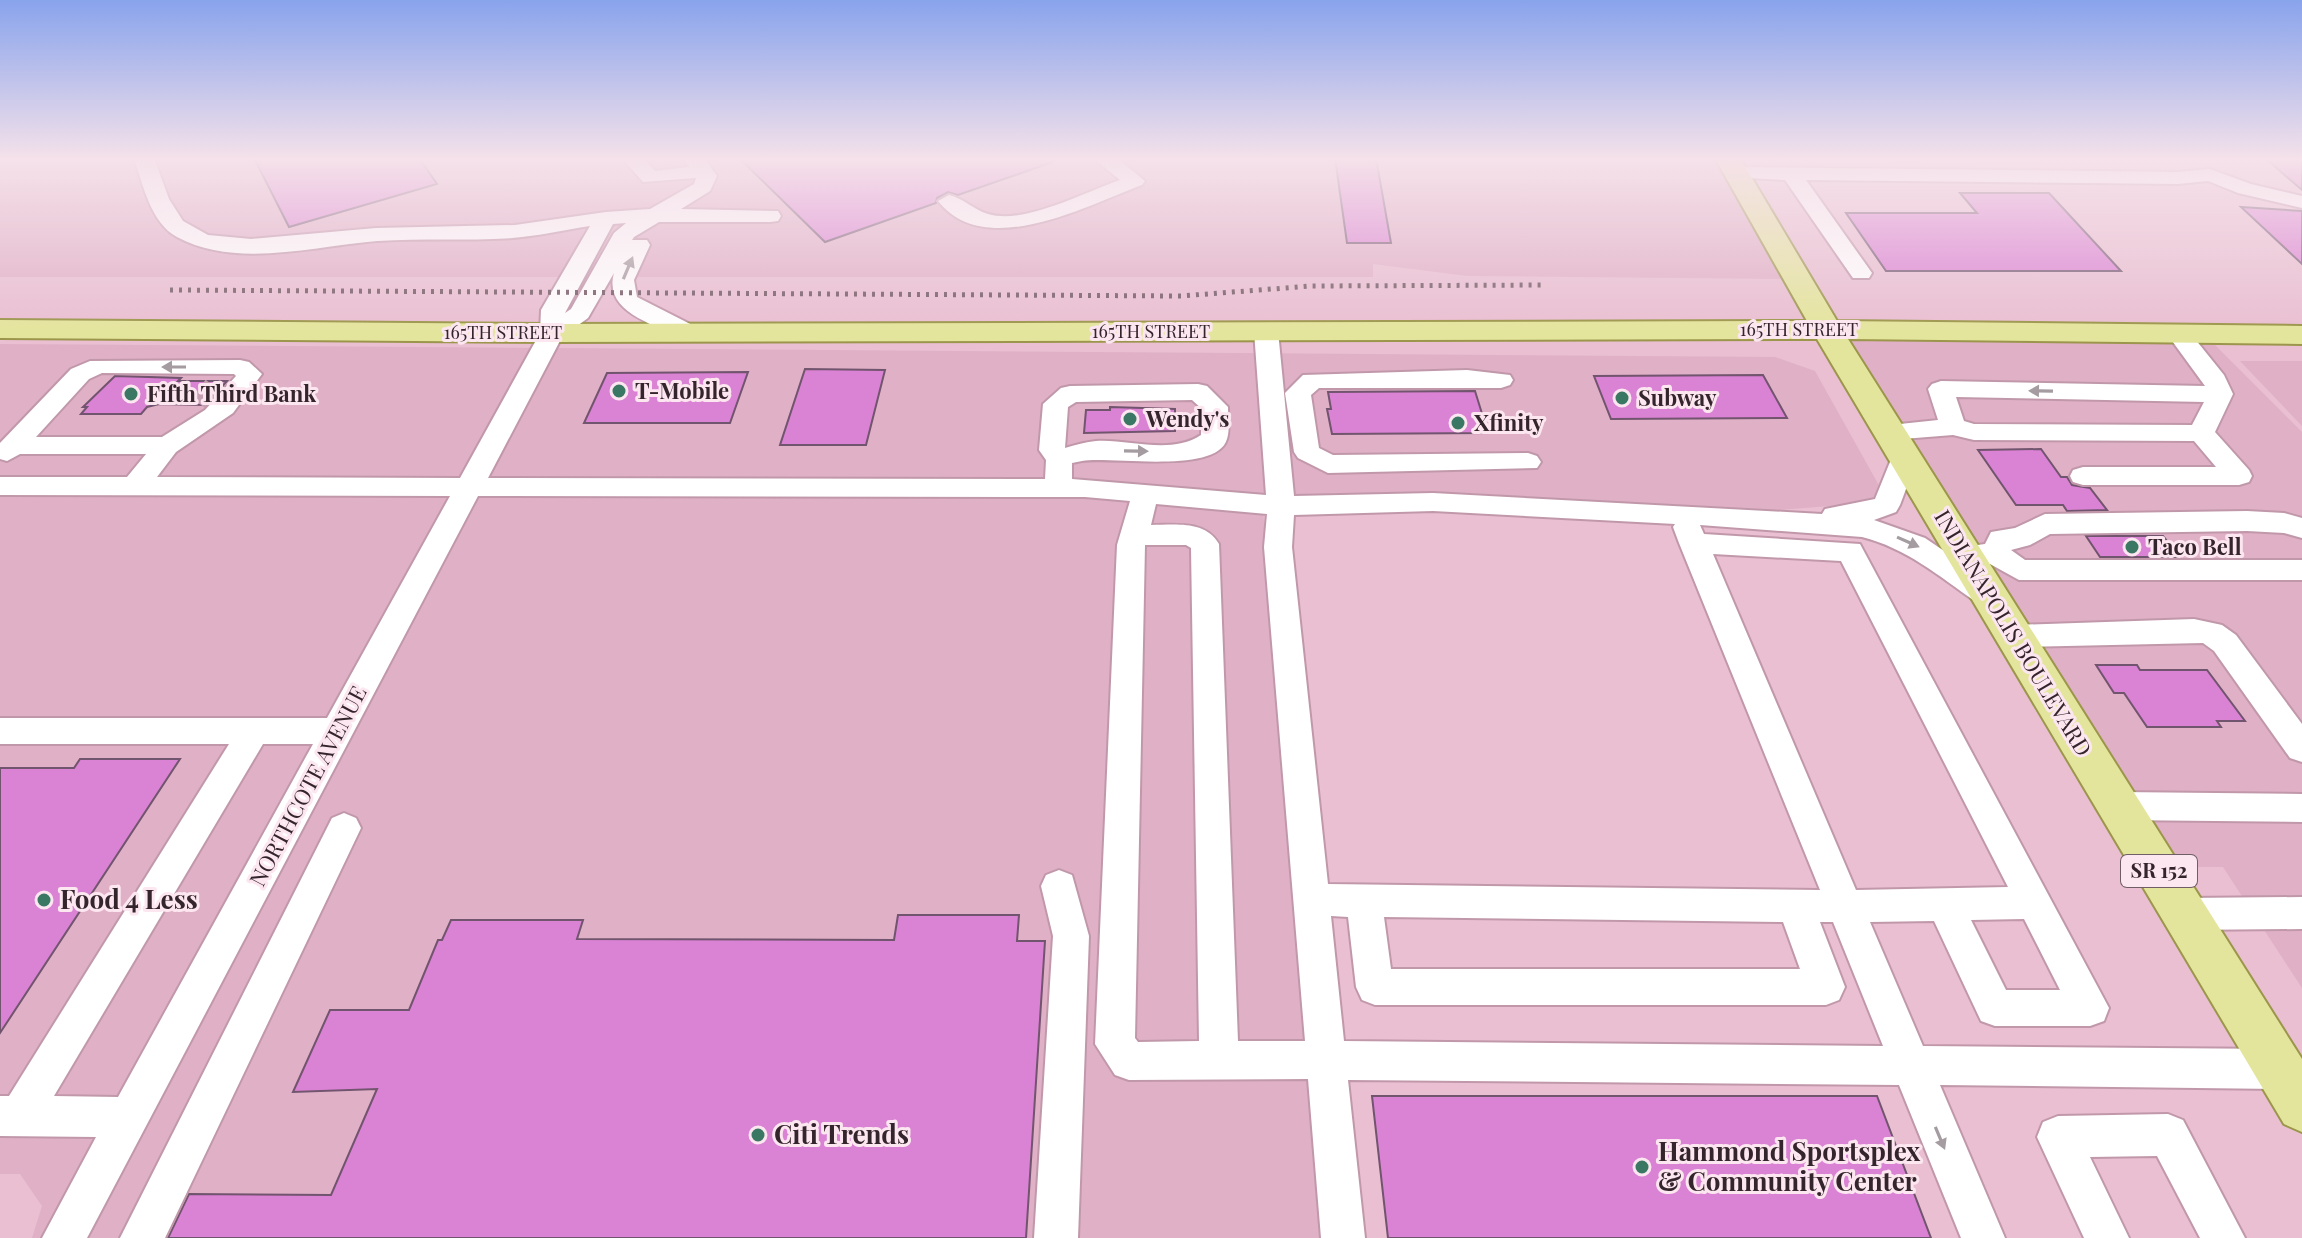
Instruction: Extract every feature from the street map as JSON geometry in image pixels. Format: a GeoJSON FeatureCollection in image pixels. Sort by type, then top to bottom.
{"type":"FeatureCollection","features":[{"type":"Feature","properties":{"kind":"main road","name":"INDIANAPOLIS BOULEVARD"},"geometry":{"type":"LineString","coordinates":[[1760,216],[1827,330],[1906,440],[1980,554],[2004,618],[2302,1106]]}},
{"type":"Feature","properties":{"kind":"main road","name":"165TH STREET"},"geometry":{"type":"LineString","coordinates":[[0,329],[552,333],[1827,330],[2302,335]]}},
{"type":"Feature","properties":{"kind":"street"},"geometry":{"type":"LineString","coordinates":[[168,216],[176,226],[204,241],[238,245],[283,245],[377,235],[516,231],[642,216]]}},
{"type":"Feature","properties":{"kind":"street"},"geometry":{"type":"LineString","coordinates":[[552,333],[580,313],[625,233],[654,216]]}},
{"type":"Feature","properties":{"kind":"street"},"geometry":{"type":"LineString","coordinates":[[655,216],[624,275],[622,293],[627,301],[690,333]]}},
{"type":"Feature","properties":{"kind":"street"},"geometry":{"type":"LineString","coordinates":[[744,216],[770,216]]}},
{"type":"Feature","properties":{"kind":"street"},"geometry":{"type":"LineString","coordinates":[[974,216],[979,219],[1019,222],[1037,216]]}},
{"type":"Feature","properties":{"kind":"street"},"geometry":{"type":"LineString","coordinates":[[1821,216],[1861,273]]}},
{"type":"Feature","properties":{"kind":"street"},"geometry":{"type":"LineString","coordinates":[[552,333],[553,310],[606,218]]}},
{"type":"Feature","properties":{"kind":"street"},"geometry":{"type":"LineString","coordinates":[[1266,331],[1281,506],[1278,547],[1343,1238]]}},
{"type":"Feature","properties":{"kind":"street","name":"NORTHCOTE AVENUE"},"geometry":{"type":"LineString","coordinates":[[64,1238],[552,333]]}},
{"type":"Feature","properties":{"kind":"street"},"geometry":{"type":"LineString","coordinates":[[2179,334],[2215,380],[2220,394],[2201,433]]}},
{"type":"Feature","properties":{"kind":"street"},"geometry":{"type":"LineString","coordinates":[[99,366],[225,374],[240,367],[250,374],[243,387],[213,418],[167,446],[7,452],[80,374],[99,366]]}},
{"type":"Feature","properties":{"kind":"street"},"geometry":{"type":"LineString","coordinates":[[1501,380],[1312,380],[1298,393],[1307,452],[1328,464],[1528,462]]}},
{"type":"Feature","properties":{"kind":"street"},"geometry":{"type":"LineString","coordinates":[[1687,529],[1866,513],[1886,505],[1906,440],[1971,437],[1941,389],[2220,394]]}},
{"type":"Feature","properties":{"kind":"street"},"geometry":{"type":"LineString","coordinates":[[1058,488],[1059,458],[1052,450],[1056,404],[1070,394],[1198,392],[1215,407],[1214,439],[1205,447],[1191,452],[1091,451],[1059,458]]}},
{"type":"Feature","properties":{"kind":"street"},"geometry":{"type":"LineString","coordinates":[[135,486],[201,405]]}},
{"type":"Feature","properties":{"kind":"street"},"geometry":{"type":"LineString","coordinates":[[1964,430],[2201,433],[2239,476],[2083,476]]}},
{"type":"Feature","properties":{"kind":"street"},"geometry":{"type":"LineString","coordinates":[[2208,476],[2247,521]]}},
{"type":"Feature","properties":{"kind":"street"},"geometry":{"type":"LineString","coordinates":[[0,486],[1058,488],[1146,492],[1281,506],[1433,502],[1687,529],[1850,551],[2090,1008],[1995,1008],[1944,904]]}},
{"type":"Feature","properties":{"kind":"street"},"geometry":{"type":"LineString","coordinates":[[1146,492],[1134,535],[1115,1044],[1129,1061],[2279,1069]]}},
{"type":"Feature","properties":{"kind":"street"},"geometry":{"type":"LineString","coordinates":[[1777,520],[1862,527],[1915,545],[1954,569],[2004,618],[2211,633],[2225,643],[2302,749]]}},
{"type":"Feature","properties":{"kind":"street"},"geometry":{"type":"LineString","coordinates":[[1980,554],[2001,539],[2020,538],[2045,524],[2247,521],[2284,523],[2302,528]]}},
{"type":"Feature","properties":{"kind":"street"},"geometry":{"type":"LineString","coordinates":[[1687,529],[1983,1238]]}},
{"type":"Feature","properties":{"kind":"street"},"geometry":{"type":"LineString","coordinates":[[1134,535],[1192,535],[1205,544],[1219,1061]]}},
{"type":"Feature","properties":{"kind":"street"},"geometry":{"type":"LineString","coordinates":[[1980,554],[2019,570],[2302,570]]}},
{"type":"Feature","properties":{"kind":"street"},"geometry":{"type":"LineString","coordinates":[[0,731],[338,731]]}},
{"type":"Feature","properties":{"kind":"street"},"geometry":{"type":"LineString","coordinates":[[10,1116],[254,731]]}},
{"type":"Feature","properties":{"kind":"street"},"geometry":{"type":"LineString","coordinates":[[2119,806],[2302,808]]}},
{"type":"Feature","properties":{"kind":"street"},"geometry":{"type":"LineString","coordinates":[[142,1238],[344,828]]}},
{"type":"Feature","properties":{"kind":"street"},"geometry":{"type":"LineString","coordinates":[[1056,1238],[1071,936],[1059,886]]}},
{"type":"Feature","properties":{"kind":"street"},"geometry":{"type":"LineString","coordinates":[[1311,900],[1843,906],[2035,903]]}},
{"type":"Feature","properties":{"kind":"street"},"geometry":{"type":"LineString","coordinates":[[1364,901],[1375,987],[1826,987],[1795,905]]}},
{"type":"Feature","properties":{"kind":"street"},"geometry":{"type":"LineString","coordinates":[[2185,914],[2302,913]]}},
{"type":"Feature","properties":{"kind":"street"},"geometry":{"type":"LineString","coordinates":[[10,1116],[129,1117]]}},
{"type":"Feature","properties":{"kind":"street"},"geometry":{"type":"LineString","coordinates":[[2107,1238],[2058,1137],[2168,1135],[2223,1238]]}},
{"type":"Feature","properties":{"kind":"shaded area"},"geometry":{"type":"Polygon","coordinates":[[[0,216],[1754,216],[1792,279],[1467,276],[1373,264],[1373,277],[0,277],[0,216]]]}},
{"type":"Feature","properties":{"kind":"shaded area"},"geometry":{"type":"Polygon","coordinates":[[[1840,336],[2210,340],[2302,432],[2302,988],[2223,867],[2170,867],[1840,336]]]}},
{"type":"Feature","properties":{"kind":"shaded area"},"geometry":{"type":"Polygon","coordinates":[[[0,344],[1775,357],[1815,371],[1881,489],[1869,503],[1765,511],[1467,493],[1262,497],[1321,1238],[32,1238],[42,1206],[20,1174],[0,1174],[0,344]]]}},
{"type":"Feature","properties":{"kind":"shaded area"},"geometry":{"type":"Polygon","coordinates":[[[2240,361],[2302,361],[2302,426],[2240,361]]]}},
{"type":"Feature","properties":{"kind":"building"},"geometry":{"type":"Polygon","coordinates":[[[283,216],[328,216],[289,227],[283,216]]]}},
{"type":"Feature","properties":{"kind":"building"},"geometry":{"type":"Polygon","coordinates":[[[798,216],[900,216],[825,242],[798,216]]]}},
{"type":"Feature","properties":{"kind":"building"},"geometry":{"type":"Polygon","coordinates":[[[1343,216],[1386,216],[1391,243],[1347,243],[1343,216]]]}},
{"type":"Feature","properties":{"kind":"building"},"geometry":{"type":"Polygon","coordinates":[[[1848,216],[2070,216],[2121,271],[1886,271],[1848,216]]]}},
{"type":"Feature","properties":{"kind":"building"},"geometry":{"type":"Polygon","coordinates":[[[2250,216],[2302,216],[2302,264],[2250,216]]]}},
{"type":"Feature","properties":{"kind":"building"},"geometry":{"type":"Polygon","coordinates":[[[805,369],[885,370],[866,445],[780,445],[805,369]]]}},
{"type":"Feature","properties":{"kind":"building"},"geometry":{"type":"Polygon","coordinates":[[[748,372],[730,423],[584,423],[607,373],[748,372]]]}},
{"type":"Feature","properties":{"kind":"building"},"geometry":{"type":"Polygon","coordinates":[[[1763,375],[1787,418],[1611,419],[1594,376],[1763,375]]]}},
{"type":"Feature","properties":{"kind":"building","name":"Fifth Third Bank"},"geometry":{"type":"Polygon","coordinates":[[[115,376],[227,381],[206,405],[159,404],[147,407],[141,414],[81,414],[87,407],[83,407],[115,376]]]}},
{"type":"Feature","properties":{"kind":"building"},"geometry":{"type":"Polygon","coordinates":[[[1475,391],[1488,433],[1332,434],[1327,409],[1331,409],[1328,392],[1475,391]]]}},
{"type":"Feature","properties":{"kind":"building","name":"Wendy's"},"geometry":{"type":"Polygon","coordinates":[[[1110,407],[1175,409],[1175,431],[1084,433],[1086,410],[1110,410],[1110,407]]]}},
{"type":"Feature","properties":{"kind":"building"},"geometry":{"type":"Polygon","coordinates":[[[2041,449],[2061,477],[2067,477],[2072,485],[2090,488],[2107,510],[2067,511],[2063,505],[2016,505],[1978,450],[2041,449]]]}},
{"type":"Feature","properties":{"kind":"building","name":"Taco Bell"},"geometry":{"type":"Polygon","coordinates":[[[2086,536],[2163,536],[2180,557],[2100,557],[2086,536]]]}},
{"type":"Feature","properties":{"kind":"building"},"geometry":{"type":"Polygon","coordinates":[[[2096,665],[2137,665],[2140,670],[2207,670],[2245,721],[2217,721],[2221,727],[2147,727],[2124,693],[2114,693],[2096,665]]]}},
{"type":"Feature","properties":{"kind":"building","name":"Food 4 Less"},"geometry":{"type":"Polygon","coordinates":[[[80,759],[180,759],[0,1033],[0,768],[74,768],[80,759]]]}},
{"type":"Feature","properties":{"kind":"building"},"geometry":{"type":"Polygon","coordinates":[[[898,915],[1019,915],[1017,941],[1045,941],[1026,1238],[168,1238],[189,1194],[331,1195],[377,1089],[293,1092],[330,1010],[409,1010],[438,940],[442,940],[451,920],[583,920],[577,939],[894,940],[898,915]]]}},
{"type":"Feature","properties":{"kind":"building","name":"Hammond Sportsplex & Community Center"},"geometry":{"type":"Polygon","coordinates":[[[1372,1096],[1877,1096],[1931,1238],[1388,1238],[1372,1096]]]}},
{"type":"Feature","properties":{"kind":"tunnel"},"geometry":{"type":"LineString","coordinates":[[201,405],[219,381]]}},
{"type":"Feature","properties":{"kind":"railway"},"geometry":{"type":"LineString","coordinates":[[170,290],[1181,296],[1311,286],[1546,285]]}},
{"type":"Feature","properties":{"kind":"place","name":"T-Mobile"},"geometry":{"type":"Point","coordinates":[619,391]}},
{"type":"Feature","properties":{"kind":"place","name":"Fifth Third Bank"},"geometry":{"type":"Point","coordinates":[131,394]}},
{"type":"Feature","properties":{"kind":"place","name":"Subway"},"geometry":{"type":"Point","coordinates":[1622,398]}},
{"type":"Feature","properties":{"kind":"place","name":"Wendy's"},"geometry":{"type":"Point","coordinates":[1130,419]}},
{"type":"Feature","properties":{"kind":"place","name":"Xfinity"},"geometry":{"type":"Point","coordinates":[1458,423]}},
{"type":"Feature","properties":{"kind":"place","name":"Taco Bell"},"geometry":{"type":"Point","coordinates":[2132,547]}},
{"type":"Feature","properties":{"kind":"place","name":"Food 4 Less"},"geometry":{"type":"Point","coordinates":[44,900]}},
{"type":"Feature","properties":{"kind":"place","name":"Citi Trends"},"geometry":{"type":"Point","coordinates":[758,1135]}},
{"type":"Feature","properties":{"kind":"place","name":"Hammond Sportsplex & Community Center"},"geometry":{"type":"Point","coordinates":[1642,1167]}}]}
